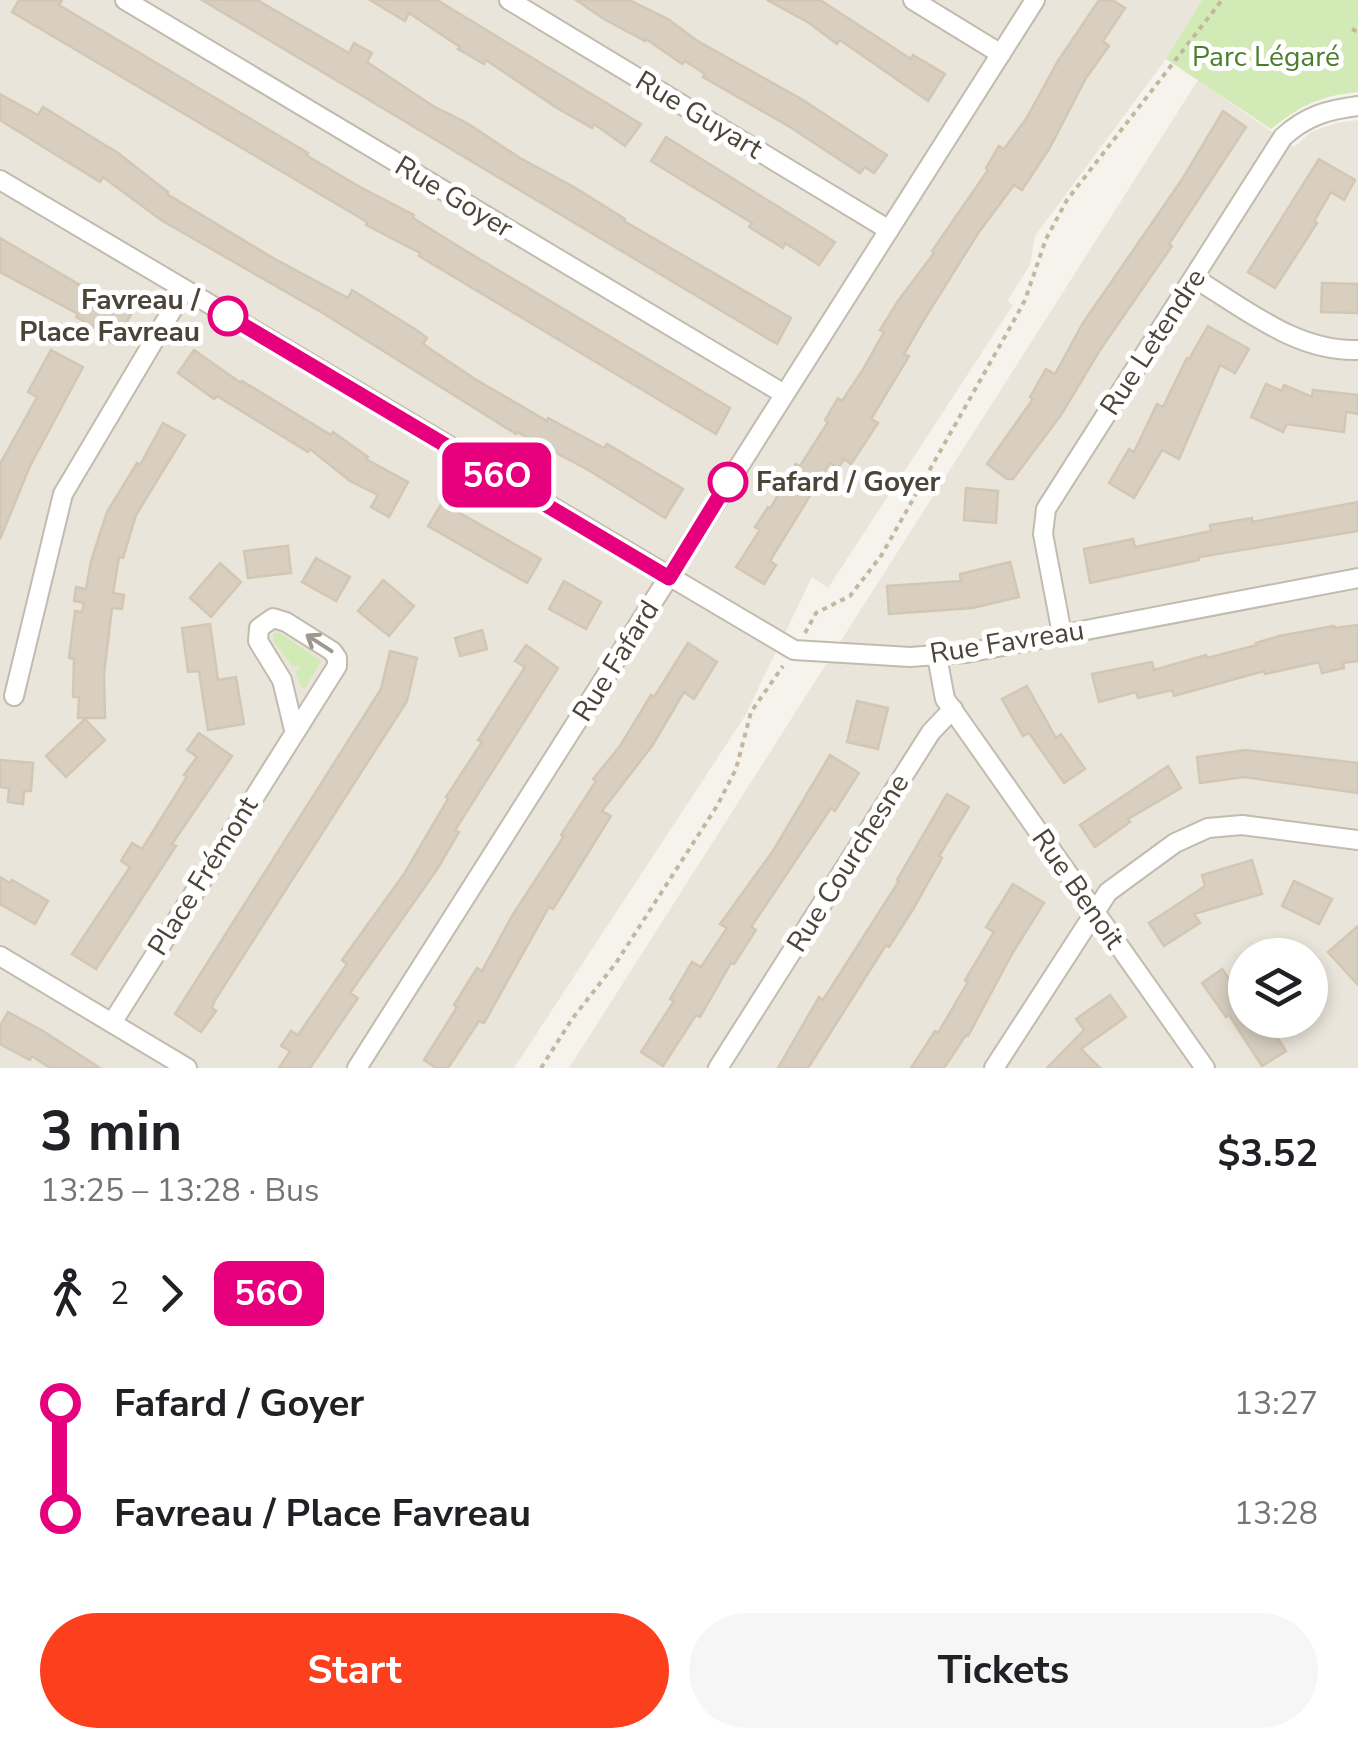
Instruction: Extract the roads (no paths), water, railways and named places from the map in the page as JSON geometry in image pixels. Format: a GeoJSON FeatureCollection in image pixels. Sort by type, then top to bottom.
{"type":"FeatureCollection","features":[{"type":"Feature","properties":{"kind":"street","name":"Rue Goyer"},"geometry":{"type":"LineString","coordinates":[[125,0],[784,394]]}},
{"type":"Feature","properties":{"kind":"street","name":"Rue Guyart"},"geometry":{"type":"LineString","coordinates":[[508,0],[889,230]]}},
{"type":"Feature","properties":{"kind":"street"},"geometry":{"type":"LineString","coordinates":[[913,0],[1002,54]]}},
{"type":"Feature","properties":{"kind":"street","name":"Rue Fafard"},"geometry":{"type":"LineString","coordinates":[[357,1068],[1035,0]]}},
{"type":"Feature","properties":{"kind":"street","name":"Rue Letendre"},"geometry":{"type":"LineString","coordinates":[[1062,634],[1043,534],[1046,508],[1283,138],[1321,112],[1358,106]]}},
{"type":"Feature","properties":{"kind":"street","name":"Rue Favreau"},"geometry":{"type":"LineString","coordinates":[[0,180],[794,650],[937,656],[1358,578]]}},
{"type":"Feature","properties":{"kind":"street"},"geometry":{"type":"LineString","coordinates":[[1194,278],[1292,337],[1322,348],[1358,350]]}},
{"type":"Feature","properties":{"kind":"street"},"geometry":{"type":"LineString","coordinates":[[14,696],[63,494],[184,290]]}},
{"type":"Feature","properties":{"kind":"street","name":"Place Frémont"},"geometry":{"type":"LineString","coordinates":[[112,1022],[335,670],[337,658],[332,651],[273,618],[259,628],[258,640],[282,680],[294,730]]}},
{"type":"Feature","properties":{"kind":"street"},"geometry":{"type":"LineString","coordinates":[[937,656],[943,694],[952,709]]}},
{"type":"Feature","properties":{"kind":"street","name":"Rue Benoit"},"geometry":{"type":"LineString","coordinates":[[952,709],[1205,1068]]}},
{"type":"Feature","properties":{"kind":"street","name":"Rue Courchesne"},"geometry":{"type":"LineString","coordinates":[[718,1068],[931,732],[952,709]]}},
{"type":"Feature","properties":{"kind":"street"},"geometry":{"type":"LineString","coordinates":[[994,1068],[1108,892],[1176,843],[1200,831],[1230,825],[1265,826],[1357,846]]}},
{"type":"Feature","properties":{"kind":"street"},"geometry":{"type":"LineString","coordinates":[[0,956],[186,1068]]}},
{"type":"Feature","properties":{"kind":"place","name":"Favreau / Place Favreau"},"geometry":{"type":"Point","coordinates":[228,316]}},
{"type":"Feature","properties":{"kind":"place","name":"Fafard / Goyer"},"geometry":{"type":"Point","coordinates":[728,482]}},
{"type":"Feature","properties":{"kind":"park label","name":"Parc Légaré"},"geometry":{"type":"Point","coordinates":[1266,57]}}]}
